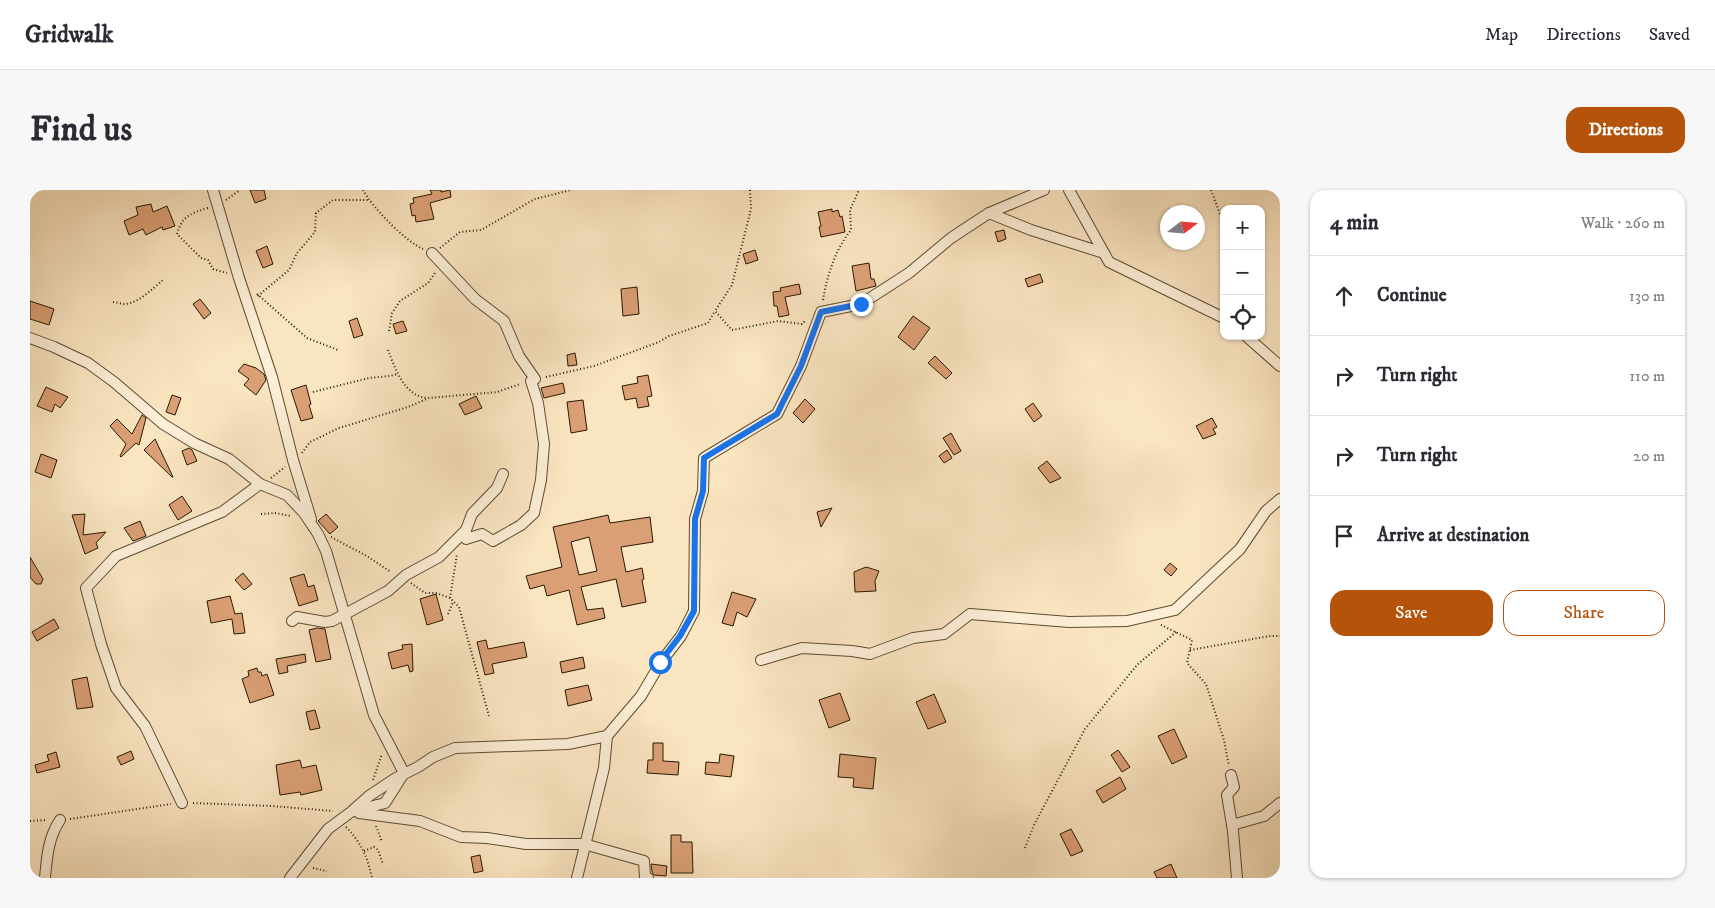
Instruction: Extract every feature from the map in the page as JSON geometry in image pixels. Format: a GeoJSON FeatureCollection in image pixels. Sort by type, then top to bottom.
{"type":"FeatureCollection","features":[{"type":"Feature","properties":{"kind":"street"},"geometry":{"type":"LineString","coordinates":[[213,190],[239,278],[272,378],[312,525]]}},
{"type":"Feature","properties":{"kind":"street"},"geometry":{"type":"LineString","coordinates":[[577,878],[604,768],[607,736],[641,696],[660,662],[680,636],[694,611],[695,519],[703,491],[704,458],[777,414],[801,366],[821,312],[861,304],[909,273],[951,238],[989,213],[1044,190]]}},
{"type":"Feature","properties":{"kind":"street"},"geometry":{"type":"LineString","coordinates":[[1069,190],[1109,262],[1220,316]]}},
{"type":"Feature","properties":{"kind":"street"},"geometry":{"type":"LineString","coordinates":[[989,213],[1031,230],[1104,253]]}},
{"type":"Feature","properties":{"kind":"street"},"geometry":{"type":"LineString","coordinates":[[432,253],[475,300],[504,320],[533,380],[544,444],[541,480],[534,513],[521,525],[493,541],[482,534],[466,539],[466,530],[472,514],[497,488],[504,474]]}},
{"type":"Feature","properties":{"kind":"street"},"geometry":{"type":"LineString","coordinates":[[30,338],[88,363],[114,382],[163,424],[194,443],[229,459],[260,484],[287,495],[312,525],[326,551],[374,715],[404,773]]}},
{"type":"Feature","properties":{"kind":"street"},"geometry":{"type":"LineString","coordinates":[[1251,340],[1280,366]]}},
{"type":"Feature","properties":{"kind":"street"},"geometry":{"type":"LineString","coordinates":[[182,802],[145,726],[116,688],[101,644],[86,588],[116,556],[222,512],[260,484]]}},
{"type":"Feature","properties":{"kind":"street"},"geometry":{"type":"LineString","coordinates":[[761,660],[802,648],[870,654],[912,638],[944,634],[970,614],[1069,622],[1127,621],[1176,610],[1240,550],[1266,511],[1280,499]]}},
{"type":"Feature","properties":{"kind":"street"},"geometry":{"type":"LineString","coordinates":[[292,621],[298,617],[325,622],[332,621],[388,591],[402,579],[439,557],[466,530]]}},
{"type":"Feature","properties":{"kind":"street"},"geometry":{"type":"LineString","coordinates":[[290,878],[328,829],[369,796],[433,757],[455,748],[568,744],[607,736]]}},
{"type":"Feature","properties":{"kind":"street"},"geometry":{"type":"LineString","coordinates":[[350,813],[385,803],[404,773]]}},
{"type":"Feature","properties":{"kind":"street"},"geometry":{"type":"LineString","coordinates":[[1231,775],[1234,787],[1227,795],[1237,878]]}},
{"type":"Feature","properties":{"kind":"street"},"geometry":{"type":"LineString","coordinates":[[1232,825],[1264,816],[1280,803]]}},
{"type":"Feature","properties":{"kind":"street"},"geometry":{"type":"LineString","coordinates":[[350,813],[420,820],[461,837],[487,838],[526,844],[584,844],[644,862],[645,876],[648,878]]}},
{"type":"Feature","properties":{"kind":"street"},"geometry":{"type":"LineString","coordinates":[[45,878],[48,849],[53,831],[60,820]]}},
{"type":"Feature","properties":{"kind":"path"},"geometry":{"type":"LineString","coordinates":[[363,190],[368,200],[416,246],[432,253],[460,232],[481,230],[535,200],[571,190]]}},
{"type":"Feature","properties":{"kind":"path"},"geometry":{"type":"LineString","coordinates":[[388,350],[399,378],[414,394],[423,398],[429,398],[497,392],[533,380],[594,366],[659,342],[669,336],[708,323],[732,285],[751,209],[750,190]]}},
{"type":"Feature","properties":{"kind":"path"},"geometry":{"type":"LineString","coordinates":[[821,312],[827,275],[845,238],[851,230],[850,210],[859,190]]}},
{"type":"Feature","properties":{"kind":"path"},"geometry":{"type":"LineString","coordinates":[[1211,190],[1220,214]]}},
{"type":"Feature","properties":{"kind":"path"},"geometry":{"type":"LineString","coordinates":[[258,296],[289,270],[294,263],[297,253],[315,232],[316,213],[333,200],[368,200]]}},
{"type":"Feature","properties":{"kind":"path"},"geometry":{"type":"LineString","coordinates":[[194,212],[180,223],[177,234],[201,258],[208,260],[213,269],[233,274],[239,278]]}},
{"type":"Feature","properties":{"kind":"path"},"geometry":{"type":"LineString","coordinates":[[389,331],[392,313],[400,301],[428,283],[437,270],[440,261]]}},
{"type":"Feature","properties":{"kind":"path"},"geometry":{"type":"LineString","coordinates":[[113,302],[125,304],[131,302],[163,280]]}},
{"type":"Feature","properties":{"kind":"path"},"geometry":{"type":"LineString","coordinates":[[253,289],[258,296],[307,338],[338,350]]}},
{"type":"Feature","properties":{"kind":"path"},"geometry":{"type":"LineString","coordinates":[[715,311],[732,330],[778,322],[802,324],[808,318]]}},
{"type":"Feature","properties":{"kind":"path"},"geometry":{"type":"LineString","coordinates":[[313,392],[368,378],[398,374]]}},
{"type":"Feature","properties":{"kind":"path"},"geometry":{"type":"LineString","coordinates":[[260,484],[279,473],[303,453],[310,442],[339,428],[408,407],[429,398]]}},
{"type":"Feature","properties":{"kind":"path"},"geometry":{"type":"LineString","coordinates":[[261,514],[274,513],[312,525],[365,555],[424,593],[436,593],[450,598],[458,607],[489,716]]}},
{"type":"Feature","properties":{"kind":"path"},"geometry":{"type":"LineString","coordinates":[[450,598],[455,574],[458,539]]}},
{"type":"Feature","properties":{"kind":"path"},"geometry":{"type":"LineString","coordinates":[[448,614],[453,602]]}},
{"type":"Feature","properties":{"kind":"path"},"geometry":{"type":"LineString","coordinates":[[1145,617],[1192,640],[1186,663],[1206,684],[1224,740],[1231,775]]}},
{"type":"Feature","properties":{"kind":"path"},"geometry":{"type":"LineString","coordinates":[[1025,848],[1034,825],[1085,729],[1137,665],[1176,632]]}},
{"type":"Feature","properties":{"kind":"path"},"geometry":{"type":"LineString","coordinates":[[1190,650],[1270,636],[1280,636]]}},
{"type":"Feature","properties":{"kind":"path"},"geometry":{"type":"LineString","coordinates":[[369,796],[380,758],[388,740]]}},
{"type":"Feature","properties":{"kind":"path"},"geometry":{"type":"LineString","coordinates":[[350,813],[342,821],[364,851],[372,878]]}},
{"type":"Feature","properties":{"kind":"path"},"geometry":{"type":"LineString","coordinates":[[372,814],[382,842]]}},
{"type":"Feature","properties":{"kind":"path"},"geometry":{"type":"LineString","coordinates":[[364,851],[374,847],[378,850],[383,864]]}},
{"type":"Feature","properties":{"kind":"path"},"geometry":{"type":"LineString","coordinates":[[303,860],[310,867],[327,871]]}},
{"type":"Feature","properties":{"kind":"building"},"geometry":{"type":"Polygon","coordinates":[[[250,190],[264,190],[266,199],[255,203],[250,190]]]}},
{"type":"Feature","properties":{"kind":"building"},"geometry":{"type":"Polygon","coordinates":[[[430,190],[441,190],[441,192],[450,190],[451,197],[430,203],[434,219],[416,222],[415,215],[412,216],[410,204],[414,203],[413,198],[432,194],[430,190]]]}},
{"type":"Feature","properties":{"kind":"building"},"geometry":{"type":"Polygon","coordinates":[[[151,204],[153,212],[167,206],[175,226],[163,230],[162,227],[146,235],[143,229],[129,235],[124,221],[138,215],[136,207],[151,204]]]}},
{"type":"Feature","properties":{"kind":"building"},"geometry":{"type":"Polygon","coordinates":[[[832,209],[832,212],[838,210],[840,217],[842,216],[845,232],[821,237],[818,212],[832,209]]]}},
{"type":"Feature","properties":{"kind":"building"},"geometry":{"type":"Polygon","coordinates":[[[1004,230],[1006,239],[998,242],[995,232],[1004,230]]]}},
{"type":"Feature","properties":{"kind":"building"},"geometry":{"type":"Polygon","coordinates":[[[267,246],[273,264],[263,268],[256,251],[267,246]]]}},
{"type":"Feature","properties":{"kind":"building"},"geometry":{"type":"Polygon","coordinates":[[[755,250],[758,260],[746,264],[743,254],[755,250]]]}},
{"type":"Feature","properties":{"kind":"building"},"geometry":{"type":"Polygon","coordinates":[[[869,263],[871,279],[874,279],[876,286],[856,291],[852,266],[869,263]]]}},
{"type":"Feature","properties":{"kind":"building"},"geometry":{"type":"Polygon","coordinates":[[[1040,274],[1043,282],[1028,287],[1025,279],[1040,274]]]}},
{"type":"Feature","properties":{"kind":"building"},"geometry":{"type":"Polygon","coordinates":[[[799,284],[801,294],[785,297],[789,315],[779,317],[777,306],[774,306],[773,292],[781,291],[780,288],[799,284]]]}},
{"type":"Feature","properties":{"kind":"building"},"geometry":{"type":"Polygon","coordinates":[[[637,287],[639,314],[623,316],[621,289],[637,287]]]}},
{"type":"Feature","properties":{"kind":"building"},"geometry":{"type":"Polygon","coordinates":[[[200,299],[211,313],[204,319],[193,304],[200,299]]]}},
{"type":"Feature","properties":{"kind":"building"},"geometry":{"type":"Polygon","coordinates":[[[30,301],[54,309],[49,325],[30,319],[30,301]]]}},
{"type":"Feature","properties":{"kind":"building"},"geometry":{"type":"Polygon","coordinates":[[[913,316],[930,328],[914,350],[898,337],[913,316]]]}},
{"type":"Feature","properties":{"kind":"building"},"geometry":{"type":"Polygon","coordinates":[[[357,318],[363,335],[354,338],[349,321],[357,318]]]}},
{"type":"Feature","properties":{"kind":"building"},"geometry":{"type":"Polygon","coordinates":[[[403,321],[407,331],[396,334],[393,324],[403,321]]]}},
{"type":"Feature","properties":{"kind":"building"},"geometry":{"type":"Polygon","coordinates":[[[575,353],[577,365],[568,366],[567,355],[575,353]]]}},
{"type":"Feature","properties":{"kind":"building"},"geometry":{"type":"Polygon","coordinates":[[[935,356],[952,373],[946,379],[928,363],[935,356]]]}},
{"type":"Feature","properties":{"kind":"building"},"geometry":{"type":"Polygon","coordinates":[[[244,364],[256,368],[264,374],[266,380],[256,395],[244,385],[249,379],[238,371],[244,364]]]}},
{"type":"Feature","properties":{"kind":"building"},"geometry":{"type":"Polygon","coordinates":[[[648,375],[652,396],[647,397],[649,406],[638,408],[636,398],[625,400],[622,386],[638,383],[637,377],[648,375]]]}},
{"type":"Feature","properties":{"kind":"building"},"geometry":{"type":"Polygon","coordinates":[[[563,383],[565,393],[544,398],[541,388],[563,383]]]}},
{"type":"Feature","properties":{"kind":"building"},"geometry":{"type":"Polygon","coordinates":[[[306,385],[313,418],[301,421],[291,390],[306,385]]]}},
{"type":"Feature","properties":{"kind":"building"},"geometry":{"type":"Polygon","coordinates":[[[46,387],[68,397],[60,408],[55,404],[52,412],[37,406],[46,387]]]}},
{"type":"Feature","properties":{"kind":"building"},"geometry":{"type":"Polygon","coordinates":[[[172,395],[181,398],[175,415],[166,412],[172,395]]]}},
{"type":"Feature","properties":{"kind":"building"},"geometry":{"type":"Polygon","coordinates":[[[476,396],[482,408],[465,415],[459,404],[476,396]]]}},
{"type":"Feature","properties":{"kind":"building"},"geometry":{"type":"Polygon","coordinates":[[[805,399],[815,409],[803,423],[793,413],[805,399]]]}},
{"type":"Feature","properties":{"kind":"building"},"geometry":{"type":"Polygon","coordinates":[[[583,400],[587,430],[571,433],[567,402],[583,400]]]}},
{"type":"Feature","properties":{"kind":"building"},"geometry":{"type":"Polygon","coordinates":[[[1033,403],[1042,416],[1034,422],[1025,409],[1033,403]]]}},
{"type":"Feature","properties":{"kind":"building"},"geometry":{"type":"Polygon","coordinates":[[[142,415],[146,418],[139,445],[136,443],[121,457],[126,444],[110,426],[117,419],[132,434],[142,415]]]}},
{"type":"Feature","properties":{"kind":"building"},"geometry":{"type":"Polygon","coordinates":[[[1212,418],[1217,427],[1213,429],[1216,434],[1203,439],[1196,426],[1212,418]]]}},
{"type":"Feature","properties":{"kind":"building"},"geometry":{"type":"Polygon","coordinates":[[[951,433],[961,451],[954,455],[943,438],[951,433]]]}},
{"type":"Feature","properties":{"kind":"building"},"geometry":{"type":"Polygon","coordinates":[[[155,439],[173,477],[144,450],[155,439]]]}},
{"type":"Feature","properties":{"kind":"building"},"geometry":{"type":"Polygon","coordinates":[[[189,448],[192,450],[197,461],[187,465],[182,451],[189,448]]]}},
{"type":"Feature","properties":{"kind":"building"},"geometry":{"type":"Polygon","coordinates":[[[947,450],[952,458],[944,463],[939,456],[947,450]]]}},
{"type":"Feature","properties":{"kind":"building"},"geometry":{"type":"Polygon","coordinates":[[[41,454],[57,460],[51,478],[35,472],[41,454]]]}},
{"type":"Feature","properties":{"kind":"building"},"geometry":{"type":"Polygon","coordinates":[[[1047,461],[1061,478],[1050,483],[1038,468],[1047,461]]]}},
{"type":"Feature","properties":{"kind":"building"},"geometry":{"type":"Polygon","coordinates":[[[182,496],[192,511],[178,520],[169,505],[182,496]]]}},
{"type":"Feature","properties":{"kind":"building"},"geometry":{"type":"Polygon","coordinates":[[[832,508],[821,527],[817,512],[832,508]]]}},
{"type":"Feature","properties":{"kind":"building"},"geometry":{"type":"Polygon","coordinates":[[[85,514],[83,535],[106,532],[96,543],[98,548],[85,554],[72,515],[85,514]]]}},
{"type":"Feature","properties":{"kind":"building"},"geometry":{"type":"Polygon","coordinates":[[[326,514],[338,527],[330,534],[318,521],[326,514]]]}},
{"type":"Feature","properties":{"kind":"building"},"geometry":{"type":"Polygon","coordinates":[[[608,515],[610,523],[650,517],[653,542],[621,547],[626,572],[642,568],[646,602],[622,607],[616,579],[581,587],[587,610],[603,608],[605,618],[577,625],[569,590],[547,596],[544,585],[530,589],[526,576],[562,567],[553,527],[608,515]],[[589,537],[571,542],[579,575],[597,571],[589,537]]]}},
{"type":"Feature","properties":{"kind":"building"},"geometry":{"type":"Polygon","coordinates":[[[140,521],[146,536],[133,541],[124,528],[140,521]]]}},
{"type":"Feature","properties":{"kind":"building"},"geometry":{"type":"Polygon","coordinates":[[[30,557],[43,579],[41,584],[36,584],[30,577],[30,557]]]}},
{"type":"Feature","properties":{"kind":"building"},"geometry":{"type":"Polygon","coordinates":[[[1170,563],[1177,569],[1171,576],[1164,570],[1170,563]]]}},
{"type":"Feature","properties":{"kind":"building"},"geometry":{"type":"Polygon","coordinates":[[[866,567],[879,571],[875,581],[876,591],[855,592],[854,572],[866,567]]]}},
{"type":"Feature","properties":{"kind":"building"},"geometry":{"type":"Polygon","coordinates":[[[243,573],[252,584],[244,590],[235,580],[243,573]]]}},
{"type":"Feature","properties":{"kind":"building"},"geometry":{"type":"Polygon","coordinates":[[[304,574],[308,587],[314,585],[318,600],[299,606],[290,578],[304,574]]]}},
{"type":"Feature","properties":{"kind":"building"},"geometry":{"type":"Polygon","coordinates":[[[732,592],[756,599],[747,617],[737,612],[733,626],[722,623],[732,592]]]}},
{"type":"Feature","properties":{"kind":"building"},"geometry":{"type":"Polygon","coordinates":[[[436,594],[443,620],[427,625],[420,599],[436,594]]]}},
{"type":"Feature","properties":{"kind":"building"},"geometry":{"type":"Polygon","coordinates":[[[230,596],[235,614],[242,613],[245,633],[234,634],[232,619],[211,623],[207,601],[230,596]]]}},
{"type":"Feature","properties":{"kind":"building"},"geometry":{"type":"Polygon","coordinates":[[[54,619],[59,628],[37,641],[32,632],[54,619]]]}},
{"type":"Feature","properties":{"kind":"building"},"geometry":{"type":"Polygon","coordinates":[[[325,629],[331,659],[316,662],[309,630],[325,629]]]}},
{"type":"Feature","properties":{"kind":"building"},"geometry":{"type":"Polygon","coordinates":[[[486,640],[488,649],[524,642],[527,657],[492,664],[494,673],[485,675],[477,642],[486,640]]]}},
{"type":"Feature","properties":{"kind":"building"},"geometry":{"type":"Polygon","coordinates":[[[412,644],[413,671],[410,672],[408,665],[392,669],[388,653],[403,649],[402,645],[412,644]]]}},
{"type":"Feature","properties":{"kind":"building"},"geometry":{"type":"Polygon","coordinates":[[[305,654],[306,662],[287,666],[288,672],[279,674],[276,659],[305,654]]]}},
{"type":"Feature","properties":{"kind":"building"},"geometry":{"type":"Polygon","coordinates":[[[583,657],[585,668],[562,673],[560,662],[583,657]]]}},
{"type":"Feature","properties":{"kind":"building"},"geometry":{"type":"Polygon","coordinates":[[[257,668],[262,676],[267,674],[274,695],[250,703],[242,679],[249,676],[248,671],[257,668]]]}},
{"type":"Feature","properties":{"kind":"building"},"geometry":{"type":"Polygon","coordinates":[[[87,677],[93,707],[77,709],[72,680],[87,677]]]}},
{"type":"Feature","properties":{"kind":"building"},"geometry":{"type":"Polygon","coordinates":[[[588,685],[592,700],[568,706],[565,690],[588,685]]]}},
{"type":"Feature","properties":{"kind":"building"},"geometry":{"type":"Polygon","coordinates":[[[840,693],[850,720],[829,728],[819,700],[840,693]]]}},
{"type":"Feature","properties":{"kind":"building"},"geometry":{"type":"Polygon","coordinates":[[[934,694],[946,722],[928,729],[916,702],[934,694]]]}},
{"type":"Feature","properties":{"kind":"building"},"geometry":{"type":"Polygon","coordinates":[[[315,710],[320,728],[310,730],[306,712],[315,710]]]}},
{"type":"Feature","properties":{"kind":"building"},"geometry":{"type":"Polygon","coordinates":[[[1174,729],[1187,757],[1172,764],[1158,736],[1174,729]]]}},
{"type":"Feature","properties":{"kind":"building"},"geometry":{"type":"Polygon","coordinates":[[[653,743],[663,743],[663,761],[679,762],[678,775],[647,773],[648,760],[653,760],[653,743]]]}},
{"type":"Feature","properties":{"kind":"building"},"geometry":{"type":"Polygon","coordinates":[[[1118,750],[1130,767],[1122,772],[1111,755],[1118,750]]]}},
{"type":"Feature","properties":{"kind":"building"},"geometry":{"type":"Polygon","coordinates":[[[131,751],[134,759],[121,765],[117,757],[131,751]]]}},
{"type":"Feature","properties":{"kind":"building"},"geometry":{"type":"Polygon","coordinates":[[[56,752],[60,767],[37,773],[35,765],[49,761],[47,755],[56,752]]]}},
{"type":"Feature","properties":{"kind":"building"},"geometry":{"type":"Polygon","coordinates":[[[720,754],[734,756],[731,777],[705,774],[706,762],[719,763],[720,754]]]}},
{"type":"Feature","properties":{"kind":"building"},"geometry":{"type":"Polygon","coordinates":[[[840,754],[876,758],[873,789],[853,787],[854,778],[838,777],[840,754]]]}},
{"type":"Feature","properties":{"kind":"building"},"geometry":{"type":"Polygon","coordinates":[[[300,760],[302,768],[316,765],[322,790],[301,795],[300,792],[280,795],[276,765],[300,760]]]}},
{"type":"Feature","properties":{"kind":"building"},"geometry":{"type":"Polygon","coordinates":[[[1120,777],[1126,789],[1103,803],[1096,791],[1120,777]]]}},
{"type":"Feature","properties":{"kind":"building"},"geometry":{"type":"Polygon","coordinates":[[[1071,829],[1083,851],[1071,856],[1060,834],[1071,829]]]}},
{"type":"Feature","properties":{"kind":"building"},"geometry":{"type":"Polygon","coordinates":[[[671,835],[681,835],[681,842],[692,842],[693,873],[671,873],[671,835]]]}},
{"type":"Feature","properties":{"kind":"building"},"geometry":{"type":"Polygon","coordinates":[[[480,855],[483,871],[474,873],[471,857],[480,855]]]}},
{"type":"Feature","properties":{"kind":"building"},"geometry":{"type":"Polygon","coordinates":[[[651,864],[667,866],[666,876],[654,875],[651,864]]]}},
{"type":"Feature","properties":{"kind":"building"},"geometry":{"type":"Polygon","coordinates":[[[1171,864],[1177,878],[1157,878],[1154,872],[1171,864]]]}},
{"type":"Feature","properties":{"kind":"route"},"geometry":{"type":"LineString","coordinates":[[660,662],[680,636],[694,611],[695,519],[703,491],[704,458],[777,414],[801,366],[821,312],[861,304]]}}]}
